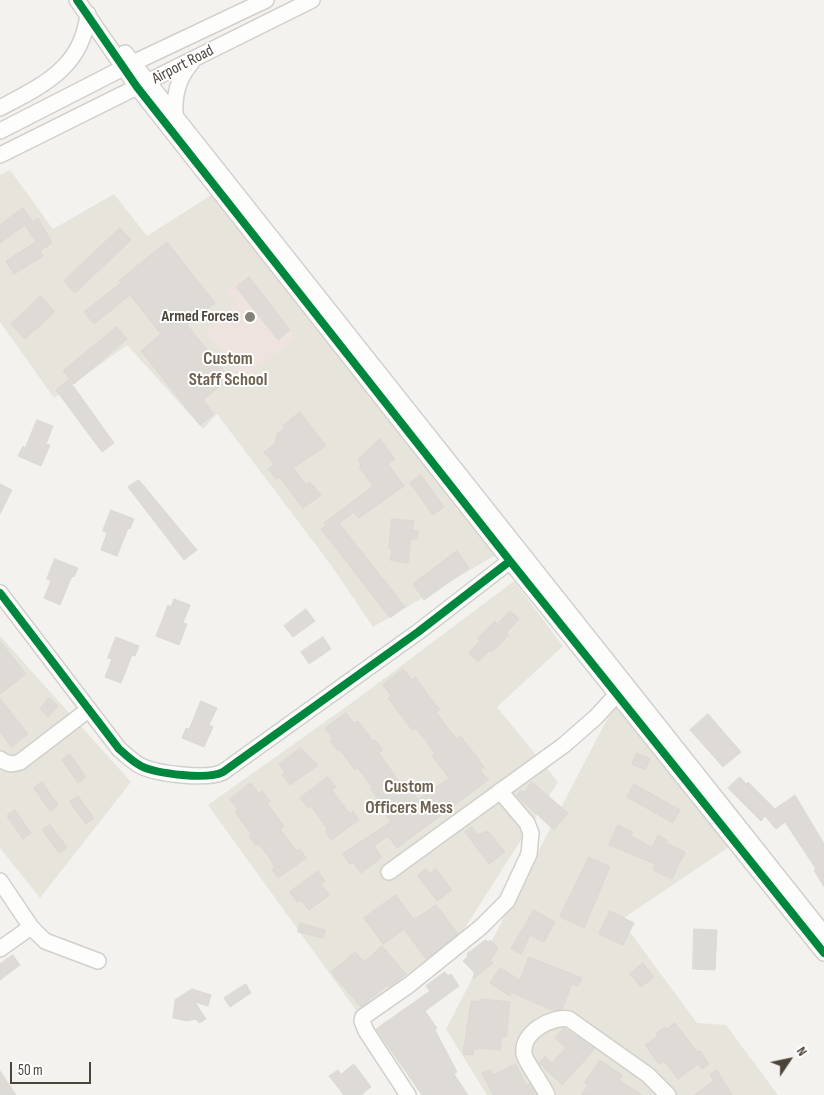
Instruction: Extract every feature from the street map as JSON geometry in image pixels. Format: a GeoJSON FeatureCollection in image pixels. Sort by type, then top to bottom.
{"type":"FeatureCollection","features":[{"type":"Feature","properties":{"kind":"street"},"geometry":{"type":"LineString","coordinates":[[78,0],[90,16],[104,29],[143,85],[156,110],[510,561],[760,863],[822,928]]}},
{"type":"Feature","properties":{"kind":"street","name":"Airport Road"},"geometry":{"type":"LineString","coordinates":[[0,131],[129,65],[266,0]]}},
{"type":"Feature","properties":{"kind":"street","name":"Airport Road"},"geometry":{"type":"LineString","coordinates":[[0,155],[312,0]]}},
{"type":"Feature","properties":{"kind":"street"},"geometry":{"type":"LineString","coordinates":[[0,108],[50,81],[66,67],[90,16]]}},
{"type":"Feature","properties":{"kind":"street"},"geometry":{"type":"LineString","coordinates":[[175,118],[176,92],[179,80],[195,58]]}},
{"type":"Feature","properties":{"kind":"street"},"geometry":{"type":"LineString","coordinates":[[143,85],[175,118],[264,225],[760,863],[824,953]]}},
{"type":"Feature","properties":{"kind":"street"},"geometry":{"type":"LineString","coordinates":[[110,100],[136,103],[156,110]]}},
{"type":"Feature","properties":{"kind":"street"},"geometry":{"type":"LineString","coordinates":[[0,593],[111,742],[143,767],[193,775],[214,776],[318,705],[510,561]]}},
{"type":"Feature","properties":{"kind":"street"},"geometry":{"type":"LineString","coordinates":[[389,872],[564,744],[596,717],[618,693]]}},
{"type":"Feature","properties":{"kind":"street"},"geometry":{"type":"LineString","coordinates":[[0,759],[5,763],[13,764],[20,762],[88,710]]}},
{"type":"Feature","properties":{"kind":"street"},"geometry":{"type":"LineString","coordinates":[[408,1095],[362,1021],[363,1017],[409,985],[481,927],[507,901],[519,878],[532,842],[527,823],[500,791]]}},
{"type":"Feature","properties":{"kind":"street"},"geometry":{"type":"LineString","coordinates":[[0,881],[31,927],[45,941],[98,961]]}},
{"type":"Feature","properties":{"kind":"street"},"geometry":{"type":"LineString","coordinates":[[0,948],[31,927]]}},
{"type":"Feature","properties":{"kind":"street"},"geometry":{"type":"LineString","coordinates":[[547,1095],[524,1054],[525,1046],[534,1030],[564,1018],[569,1019],[648,1075],[668,1095]]}},
{"type":"Feature","properties":{"kind":"shaded area"},"geometry":{"type":"Polygon","coordinates":[[[10,170],[53,229],[114,194],[147,236],[230,183],[506,549],[373,627],[331,565],[217,414],[203,429],[127,345],[54,398],[0,322],[0,175],[10,170]]]}},
{"type":"Feature","properties":{"kind":"shaded area","name":"Armed Forces"},"geometry":{"type":"Polygon","coordinates":[[[246,275],[296,338],[244,379],[205,330],[237,305],[226,291],[246,275]]]}},
{"type":"Feature","properties":{"kind":"shaded area"},"geometry":{"type":"Polygon","coordinates":[[[514,581],[563,646],[497,707],[558,782],[463,931],[358,1013],[208,805],[357,699],[514,581]]]}},
{"type":"Feature","properties":{"kind":"shaded area"},"geometry":{"type":"Polygon","coordinates":[[[0,636],[131,782],[40,898],[0,848],[0,636]]]}},
{"type":"Feature","properties":{"kind":"shaded area"},"geometry":{"type":"Polygon","coordinates":[[[620,694],[739,840],[621,920],[697,1023],[726,1025],[778,1095],[487,1095],[446,1029],[620,694]]]}},
{"type":"Feature","properties":{"kind":"building"},"geometry":{"type":"Polygon","coordinates":[[[23,208],[33,222],[38,218],[52,243],[40,251],[43,256],[14,274],[6,261],[36,242],[25,225],[0,243],[0,225],[23,208]]]}},
{"type":"Feature","properties":{"kind":"building"},"geometry":{"type":"Polygon","coordinates":[[[120,228],[131,240],[75,293],[64,281],[120,228]]]}},
{"type":"Feature","properties":{"kind":"building"},"geometry":{"type":"Polygon","coordinates":[[[167,242],[215,303],[187,325],[230,378],[203,400],[214,414],[200,425],[141,351],[161,334],[130,295],[94,324],[84,312],[121,283],[119,281],[167,242]]]}},
{"type":"Feature","properties":{"kind":"building"},"geometry":{"type":"Polygon","coordinates":[[[249,277],[290,330],[278,340],[236,287],[249,277]]]}},
{"type":"Feature","properties":{"kind":"building"},"geometry":{"type":"Polygon","coordinates":[[[41,296],[55,312],[25,339],[11,324],[41,296]]]}},
{"type":"Feature","properties":{"kind":"building"},"geometry":{"type":"Polygon","coordinates":[[[117,327],[127,339],[74,384],[63,371],[117,327]]]}},
{"type":"Feature","properties":{"kind":"building"},"geometry":{"type":"Polygon","coordinates":[[[69,380],[114,443],[102,452],[56,390],[69,380]]]}},
{"type":"Feature","properties":{"kind":"building"},"geometry":{"type":"Polygon","coordinates":[[[300,412],[326,446],[293,468],[306,485],[310,482],[321,495],[303,508],[279,477],[276,479],[268,469],[274,464],[264,452],[275,444],[277,434],[285,428],[283,426],[300,412]]]}},
{"type":"Feature","properties":{"kind":"building"},"geometry":{"type":"Polygon","coordinates":[[[37,420],[53,426],[46,444],[50,445],[41,466],[18,456],[23,446],[25,448],[37,420]]]}},
{"type":"Feature","properties":{"kind":"building"},"geometry":{"type":"Polygon","coordinates":[[[380,439],[395,459],[388,464],[404,486],[359,518],[354,512],[339,523],[405,607],[390,618],[321,529],[326,526],[324,523],[371,488],[372,485],[359,467],[361,465],[358,460],[380,439]]]}},
{"type":"Feature","properties":{"kind":"building"},"geometry":{"type":"Polygon","coordinates":[[[421,475],[444,507],[433,515],[410,483],[421,475]]]}},
{"type":"Feature","properties":{"kind":"building"},"geometry":{"type":"Polygon","coordinates":[[[139,480],[197,550],[184,560],[128,487],[139,480]]]}},
{"type":"Feature","properties":{"kind":"building"},"geometry":{"type":"Polygon","coordinates":[[[0,484],[12,490],[0,514],[0,484]]]}},
{"type":"Feature","properties":{"kind":"building"},"geometry":{"type":"Polygon","coordinates":[[[111,510],[134,519],[130,529],[128,528],[117,556],[101,550],[107,533],[103,531],[111,510]]]}},
{"type":"Feature","properties":{"kind":"building"},"geometry":{"type":"Polygon","coordinates":[[[392,519],[414,521],[412,530],[418,531],[417,539],[411,539],[408,563],[390,560],[392,549],[389,548],[392,519]]]}},
{"type":"Feature","properties":{"kind":"building"},"geometry":{"type":"Polygon","coordinates":[[[457,551],[469,568],[424,600],[413,584],[457,551]]]}},
{"type":"Feature","properties":{"kind":"building"},"geometry":{"type":"Polygon","coordinates":[[[55,559],[78,568],[74,577],[72,576],[60,605],[44,598],[51,581],[47,579],[55,559]]]}},
{"type":"Feature","properties":{"kind":"building"},"geometry":{"type":"Polygon","coordinates":[[[174,599],[190,605],[183,623],[187,624],[179,645],[156,636],[168,605],[171,607],[174,599]]]}},
{"type":"Feature","properties":{"kind":"building"},"geometry":{"type":"Polygon","coordinates":[[[306,609],[315,621],[293,637],[284,626],[306,609]]]}},
{"type":"Feature","properties":{"kind":"building"},"geometry":{"type":"Polygon","coordinates":[[[510,611],[519,619],[506,633],[509,635],[492,652],[490,650],[478,662],[469,653],[480,641],[478,638],[495,621],[497,624],[510,611]]]}},
{"type":"Feature","properties":{"kind":"building"},"geometry":{"type":"Polygon","coordinates":[[[116,637],[139,646],[135,656],[132,655],[121,683],[105,677],[112,659],[108,658],[116,637]]]}},
{"type":"Feature","properties":{"kind":"building"},"geometry":{"type":"Polygon","coordinates":[[[323,637],[331,649],[309,664],[301,652],[323,637]]]}},
{"type":"Feature","properties":{"kind":"building"},"geometry":{"type":"Polygon","coordinates":[[[0,641],[26,674],[0,694],[0,641]]]}},
{"type":"Feature","properties":{"kind":"building"},"geometry":{"type":"Polygon","coordinates":[[[403,669],[412,680],[415,677],[440,710],[436,712],[449,730],[457,739],[460,736],[477,757],[484,767],[480,770],[488,780],[397,848],[388,836],[374,846],[382,857],[361,873],[353,862],[350,864],[342,854],[391,822],[375,801],[378,799],[371,789],[373,788],[358,768],[355,770],[340,750],[338,751],[330,741],[333,739],[325,728],[346,713],[354,723],[358,721],[373,741],[375,740],[383,750],[379,753],[400,783],[404,780],[418,800],[449,778],[432,756],[435,754],[424,738],[415,728],[412,730],[388,698],[391,696],[383,685],[403,669]]]}},
{"type":"Feature","properties":{"kind":"building"},"geometry":{"type":"Polygon","coordinates":[[[0,698],[28,734],[11,747],[0,732],[0,698]]]}},
{"type":"Feature","properties":{"kind":"building"},"geometry":{"type":"Polygon","coordinates":[[[49,698],[58,706],[48,717],[40,709],[49,698]]]}},
{"type":"Feature","properties":{"kind":"building"},"geometry":{"type":"Polygon","coordinates":[[[201,701],[217,708],[209,725],[213,727],[204,747],[182,738],[186,728],[189,729],[201,701]]]}},
{"type":"Feature","properties":{"kind":"building"},"geometry":{"type":"Polygon","coordinates":[[[708,714],[741,752],[723,767],[690,730],[708,714]]]}},
{"type":"Feature","properties":{"kind":"building"},"geometry":{"type":"Polygon","coordinates":[[[301,748],[318,765],[290,785],[282,775],[285,773],[279,764],[301,748]]]}},
{"type":"Feature","properties":{"kind":"building"},"geometry":{"type":"Polygon","coordinates":[[[637,753],[650,759],[645,770],[632,764],[637,753]]]}},
{"type":"Feature","properties":{"kind":"building"},"geometry":{"type":"Polygon","coordinates":[[[70,754],[86,777],[78,783],[62,760],[70,754]]]}},
{"type":"Feature","properties":{"kind":"building"},"geometry":{"type":"Polygon","coordinates":[[[328,777],[336,787],[332,790],[342,804],[350,814],[353,811],[359,820],[331,840],[325,831],[328,830],[311,806],[308,808],[300,798],[328,777]]]}},
{"type":"Feature","properties":{"kind":"building"},"geometry":{"type":"Polygon","coordinates":[[[740,777],[746,784],[748,782],[775,809],[795,795],[824,844],[824,887],[814,870],[816,869],[785,822],[776,829],[765,816],[761,821],[728,788],[740,777]]]}},
{"type":"Feature","properties":{"kind":"building"},"geometry":{"type":"Polygon","coordinates":[[[42,782],[58,805],[50,811],[34,788],[42,782]]]}},
{"type":"Feature","properties":{"kind":"building"},"geometry":{"type":"Polygon","coordinates":[[[532,782],[568,813],[554,830],[517,796],[521,790],[524,792],[532,782]]]}},
{"type":"Feature","properties":{"kind":"building"},"geometry":{"type":"Polygon","coordinates":[[[251,783],[259,794],[262,791],[270,801],[267,803],[284,826],[280,829],[297,851],[300,849],[306,858],[278,878],[272,870],[275,868],[269,857],[259,844],[256,846],[249,836],[251,834],[235,812],[238,810],[230,799],[251,783]]]}},
{"type":"Feature","properties":{"kind":"building"},"geometry":{"type":"Polygon","coordinates":[[[634,784],[680,810],[673,823],[627,797],[634,784]]]}},
{"type":"Feature","properties":{"kind":"building"},"geometry":{"type":"Polygon","coordinates":[[[78,796],[94,818],[86,824],[70,802],[78,796]]]}},
{"type":"Feature","properties":{"kind":"building"},"geometry":{"type":"Polygon","coordinates":[[[15,810],[31,833],[23,839],[7,816],[15,810]]]}},
{"type":"Feature","properties":{"kind":"building"},"geometry":{"type":"Polygon","coordinates":[[[50,825],[67,847],[59,853],[42,830],[50,825]]]}},
{"type":"Feature","properties":{"kind":"building"},"geometry":{"type":"Polygon","coordinates":[[[618,825],[633,832],[631,836],[652,847],[658,835],[667,840],[666,843],[685,852],[672,879],[653,870],[655,864],[609,845],[618,825]]]}},
{"type":"Feature","properties":{"kind":"building"},"geometry":{"type":"Polygon","coordinates":[[[472,827],[478,835],[488,831],[505,852],[489,864],[465,832],[472,827]]]}},
{"type":"Feature","properties":{"kind":"building"},"geometry":{"type":"Polygon","coordinates":[[[589,857],[610,867],[584,928],[560,917],[589,857]]]}},
{"type":"Feature","properties":{"kind":"building"},"geometry":{"type":"Polygon","coordinates":[[[426,869],[430,873],[436,869],[452,890],[437,901],[418,876],[426,869]]]}},
{"type":"Feature","properties":{"kind":"building"},"geometry":{"type":"Polygon","coordinates":[[[318,871],[325,881],[321,884],[329,895],[309,910],[301,900],[297,902],[290,892],[318,871]]]}},
{"type":"Feature","properties":{"kind":"building"},"geometry":{"type":"Polygon","coordinates":[[[396,895],[414,920],[436,905],[458,934],[426,959],[404,929],[383,944],[364,918],[396,895]]]}},
{"type":"Feature","properties":{"kind":"building"},"geometry":{"type":"Polygon","coordinates":[[[534,910],[555,922],[544,942],[530,935],[521,954],[511,949],[534,910]]]}},
{"type":"Feature","properties":{"kind":"building"},"geometry":{"type":"Polygon","coordinates":[[[610,911],[634,923],[623,945],[599,934],[610,911]]]}},
{"type":"Feature","properties":{"kind":"building"},"geometry":{"type":"Polygon","coordinates":[[[300,923],[325,930],[323,938],[298,932],[300,923]]]}},
{"type":"Feature","properties":{"kind":"building"},"geometry":{"type":"Polygon","coordinates":[[[694,929],[717,930],[715,970],[693,969],[694,929]]]}},
{"type":"Feature","properties":{"kind":"building"},"geometry":{"type":"Polygon","coordinates":[[[486,940],[488,942],[490,940],[498,948],[490,961],[493,963],[473,979],[474,972],[463,961],[468,956],[467,954],[486,940]]]}},
{"type":"Feature","properties":{"kind":"building"},"geometry":{"type":"Polygon","coordinates":[[[382,946],[406,974],[389,987],[387,985],[361,1007],[331,972],[355,952],[364,962],[382,946]]]}},
{"type":"Feature","properties":{"kind":"building"},"geometry":{"type":"Polygon","coordinates":[[[13,955],[20,965],[0,980],[0,964],[13,955]]]}},
{"type":"Feature","properties":{"kind":"building"},"geometry":{"type":"Polygon","coordinates":[[[529,957],[582,978],[578,986],[572,984],[562,1009],[554,1011],[511,992],[510,996],[490,983],[500,968],[520,980],[529,957]]]}},
{"type":"Feature","properties":{"kind":"building"},"geometry":{"type":"Polygon","coordinates":[[[643,963],[654,977],[641,987],[630,974],[643,963]]]}},
{"type":"Feature","properties":{"kind":"building"},"geometry":{"type":"Polygon","coordinates":[[[445,972],[448,976],[451,974],[459,986],[425,1011],[437,1028],[435,1030],[457,1072],[454,1074],[468,1095],[422,1095],[376,1029],[430,991],[426,986],[445,972]]]}},
{"type":"Feature","properties":{"kind":"building"},"geometry":{"type":"Polygon","coordinates":[[[246,984],[251,993],[230,1007],[224,998],[246,984]]]}},
{"type":"Feature","properties":{"kind":"building"},"geometry":{"type":"Polygon","coordinates":[[[192,989],[211,995],[208,1006],[195,1002],[206,1019],[199,1023],[196,1019],[187,1021],[173,1018],[175,1000],[192,989]]]}},
{"type":"Feature","properties":{"kind":"building"},"geometry":{"type":"Polygon","coordinates":[[[480,999],[510,1002],[506,1037],[502,1036],[500,1050],[479,1048],[474,1049],[473,1055],[463,1054],[471,1001],[480,1002],[480,999]]]}},
{"type":"Feature","properties":{"kind":"building"},"geometry":{"type":"Polygon","coordinates":[[[675,1023],[697,1052],[700,1051],[709,1064],[702,1069],[698,1064],[678,1079],[664,1061],[659,1064],[645,1045],[658,1036],[656,1033],[665,1027],[667,1029],[675,1023]]]}},
{"type":"Feature","properties":{"kind":"building"},"geometry":{"type":"Polygon","coordinates":[[[564,1028],[595,1049],[562,1085],[539,1063],[545,1056],[552,1063],[566,1048],[555,1038],[564,1028]]]}},
{"type":"Feature","properties":{"kind":"building"},"geometry":{"type":"Polygon","coordinates":[[[600,1060],[622,1075],[619,1080],[642,1095],[581,1095],[588,1085],[585,1083],[600,1060]]]}},
{"type":"Feature","properties":{"kind":"building"},"geometry":{"type":"Polygon","coordinates":[[[354,1064],[371,1087],[361,1095],[344,1095],[329,1076],[338,1070],[341,1074],[354,1064]]]}},
{"type":"Feature","properties":{"kind":"building"},"geometry":{"type":"Polygon","coordinates":[[[516,1064],[526,1085],[530,1084],[537,1095],[493,1095],[482,1073],[490,1070],[493,1075],[516,1064]]]}},
{"type":"Feature","properties":{"kind":"building"},"geometry":{"type":"Polygon","coordinates":[[[717,1070],[732,1095],[694,1095],[714,1081],[710,1075],[717,1070]]]}},
{"type":"Feature","properties":{"kind":"building"},"geometry":{"type":"Polygon","coordinates":[[[0,1071],[16,1095],[0,1095],[0,1071]]]}},
{"type":"Feature","properties":{"kind":"cycle path"},"geometry":{"type":"LineString","coordinates":[[77,0],[137,87],[510,561],[824,953]]}},
{"type":"Feature","properties":{"kind":"cycle path"},"geometry":{"type":"LineString","coordinates":[[0,593],[119,749],[135,762],[149,769],[182,775],[206,776],[223,772],[418,632],[510,561]]}},
{"type":"Feature","properties":{"kind":"place","name":"Armed Forces"},"geometry":{"type":"Point","coordinates":[250,317]}},
{"type":"Feature","properties":{"kind":"district","name":"Custom Staff School"},"geometry":{"type":"Point","coordinates":[228,369]}},
{"type":"Feature","properties":{"kind":"district","name":"Custom Officers Mess"},"geometry":{"type":"Point","coordinates":[409,798]}}]}
